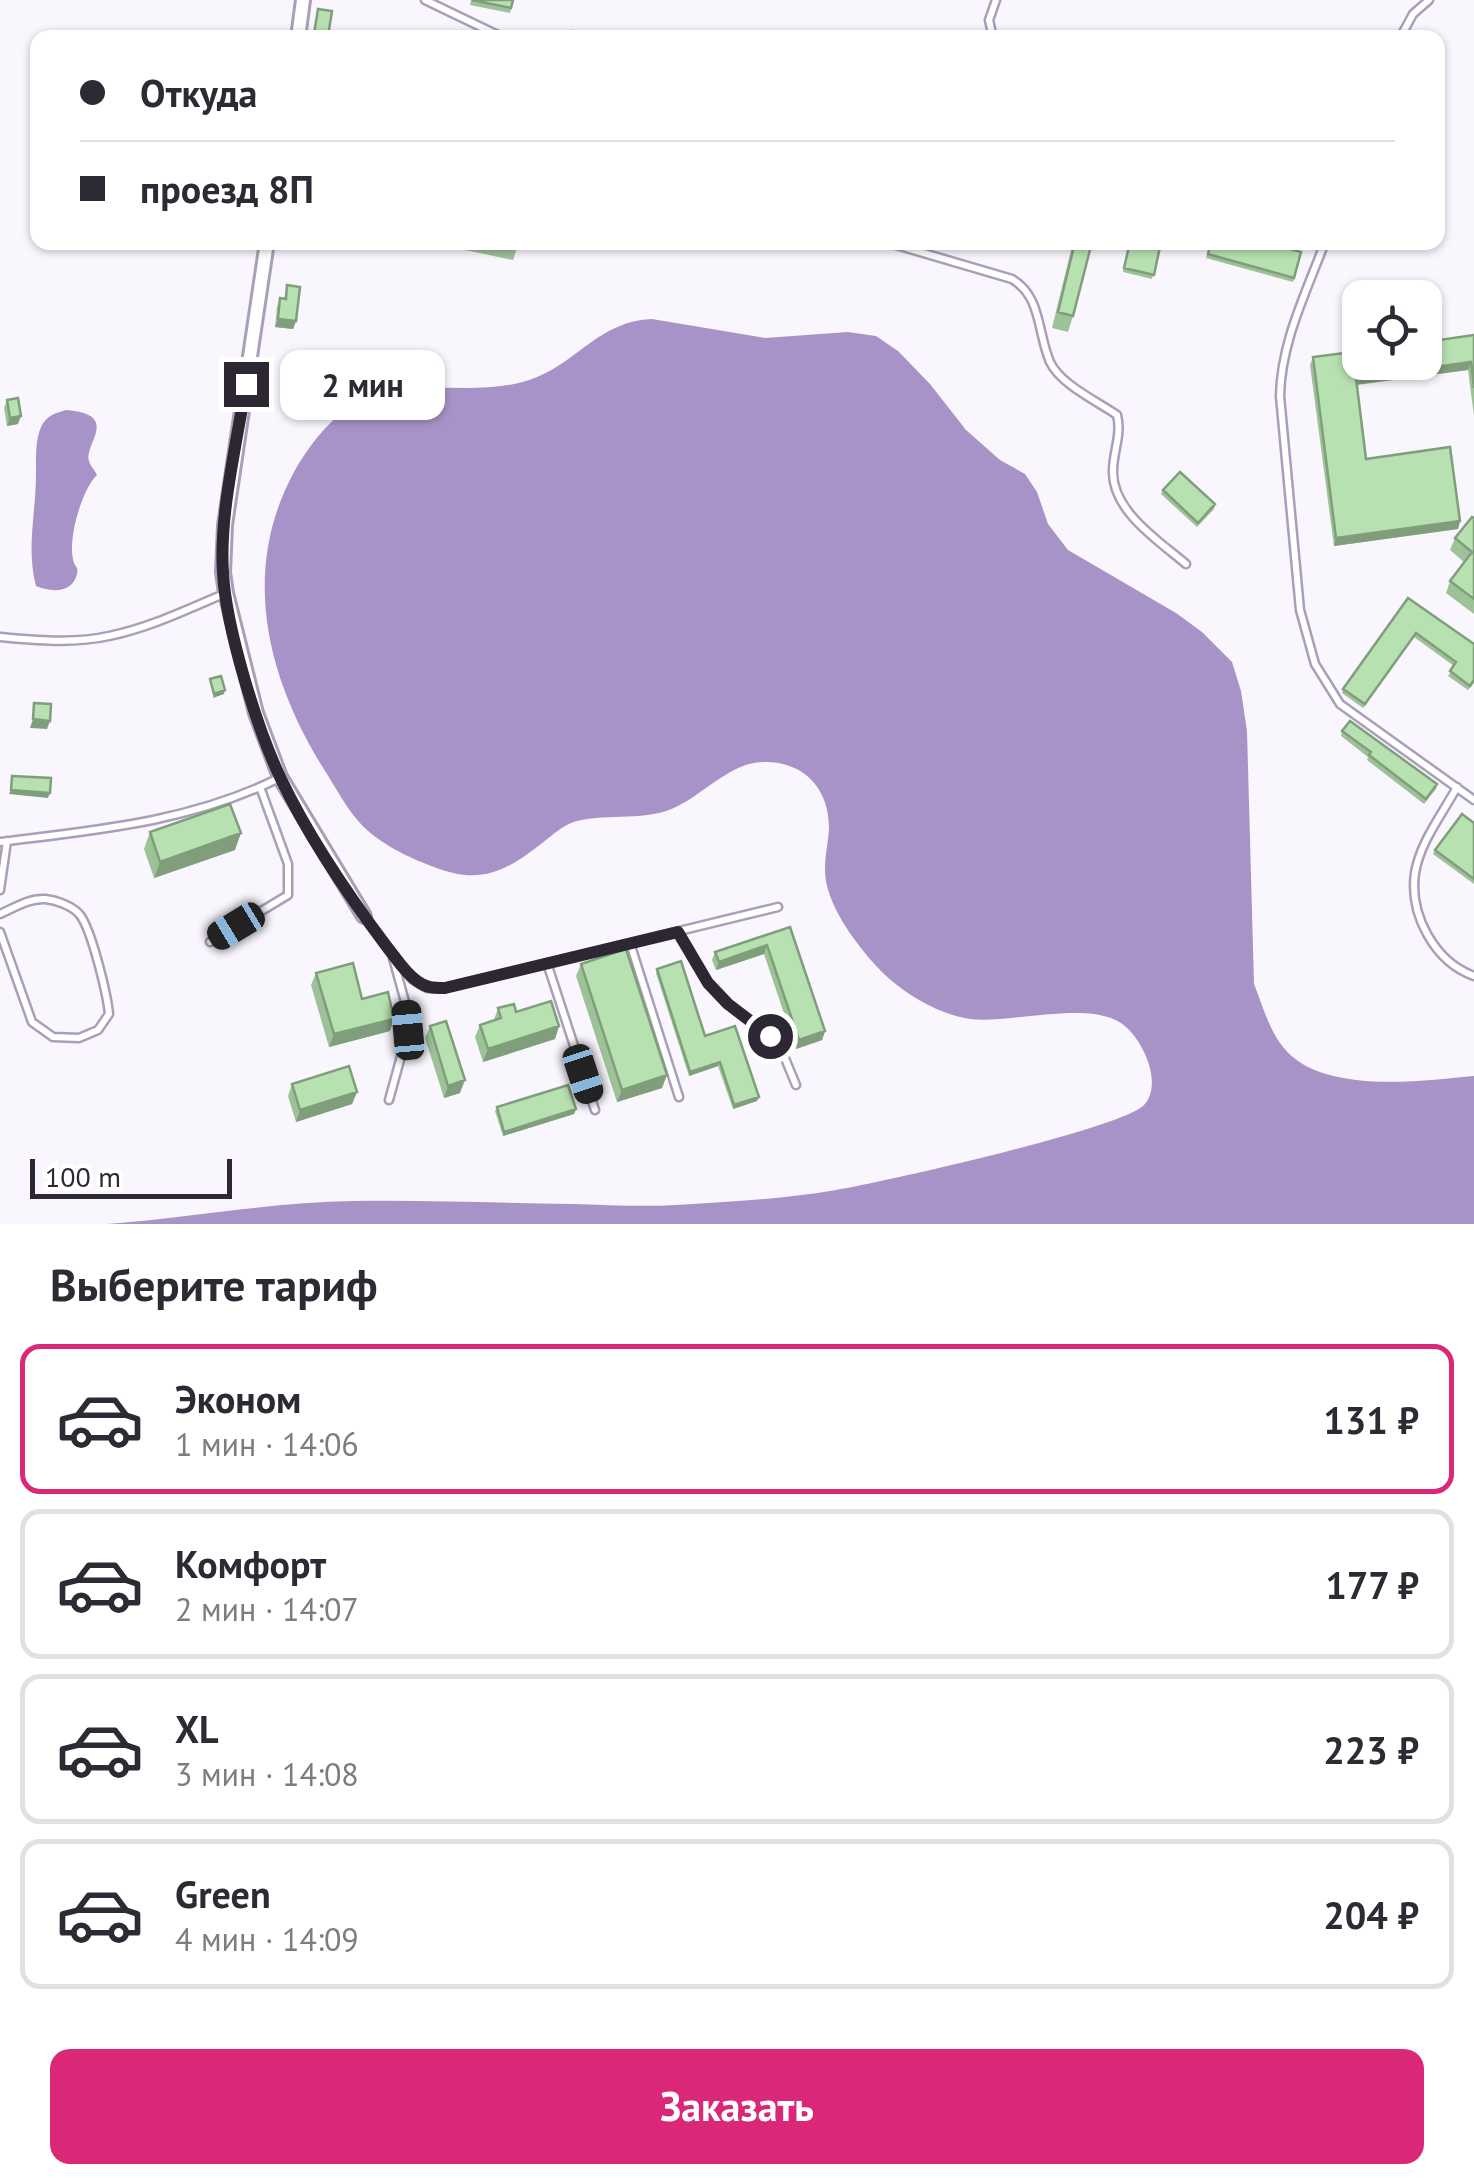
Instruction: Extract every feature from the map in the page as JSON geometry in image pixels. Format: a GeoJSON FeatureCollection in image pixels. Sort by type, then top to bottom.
{"type":"FeatureCollection","features":[{"type":"Feature","properties":{"kind":"street"},"geometry":{"type":"LineString","coordinates":[[299,30],[303,0]]}},
{"type":"Feature","properties":{"kind":"street"},"geometry":{"type":"LineString","coordinates":[[266,250],[225,525],[222,572],[256,713],[280,777],[364,916]]}},
{"type":"Feature","properties":{"kind":"lane"},"geometry":{"type":"LineString","coordinates":[[425,0],[487,30]]}},
{"type":"Feature","properties":{"kind":"lane"},"geometry":{"type":"LineString","coordinates":[[991,30],[988,20],[996,0]]}},
{"type":"Feature","properties":{"kind":"lane"},"geometry":{"type":"LineString","coordinates":[[1404,30],[1413,14],[1429,0]]}},
{"type":"Feature","properties":{"kind":"lane"},"geometry":{"type":"LineString","coordinates":[[913,250],[1012,279],[1026,287],[1050,363],[1060,376],[1117,415],[1120,428],[1112,475],[1124,505],[1186,564]]}},
{"type":"Feature","properties":{"kind":"lane"},"geometry":{"type":"LineString","coordinates":[[1322,250],[1280,372],[1300,610],[1307,639],[1315,664],[1340,704],[1474,800]]}},
{"type":"Feature","properties":{"kind":"lane"},"geometry":{"type":"LineString","coordinates":[[0,637],[75,640],[108,636],[152,624],[226,594]]}},
{"type":"Feature","properties":{"kind":"lane"},"geometry":{"type":"LineString","coordinates":[[0,890],[3,842],[134,825],[201,810],[280,777]]}},
{"type":"Feature","properties":{"kind":"lane"},"geometry":{"type":"LineString","coordinates":[[210,942],[288,895],[288,864],[260,787]]}},
{"type":"Feature","properties":{"kind":"lane"},"geometry":{"type":"LineString","coordinates":[[1458,787],[1422,850],[1415,872],[1415,893],[1437,952],[1456,969],[1474,976]]}},
{"type":"Feature","properties":{"kind":"lane"},"geometry":{"type":"LineString","coordinates":[[0,914],[33,900],[47,899],[65,904],[80,916],[106,986],[109,1014],[98,1030],[79,1038],[53,1037],[32,1022],[0,932]]}},
{"type":"Feature","properties":{"kind":"lane"},"geometry":{"type":"LineString","coordinates":[[364,916],[412,978],[427,988],[445,988],[778,907]]}},
{"type":"Feature","properties":{"kind":"lane"},"geometry":{"type":"LineString","coordinates":[[678,932],[708,983],[770,1036],[796,1085]]}},
{"type":"Feature","properties":{"kind":"lane"},"geometry":{"type":"LineString","coordinates":[[630,943],[679,1097]]}},
{"type":"Feature","properties":{"kind":"lane"},"geometry":{"type":"LineString","coordinates":[[388,1100],[408,1030],[392,952]]}},
{"type":"Feature","properties":{"kind":"lane"},"geometry":{"type":"LineString","coordinates":[[547,964],[595,1110]]}},
{"type":"Feature","properties":{"kind":"shaded area"},"geometry":{"type":"Polygon","coordinates":[[[652,319],[765,338],[848,332],[876,336],[898,351],[930,384],[966,430],[1000,460],[1025,474],[1037,492],[1048,524],[1068,550],[1176,613],[1232,662],[1247,731],[1254,984],[1270,1025],[1283,1047],[1300,1062],[1346,1079],[1400,1082],[1474,1076],[1474,1224],[107,1224],[323,1202],[650,1206],[796,1196],[999,1154],[1093,1127],[1144,1105],[1152,1086],[1145,1053],[1133,1034],[1112,1019],[1074,1013],[970,1019],[934,1008],[890,979],[857,943],[836,909],[826,878],[829,828],[825,802],[813,781],[793,767],[767,762],[743,766],[666,811],[572,823],[516,862],[479,875],[450,872],[394,849],[367,830],[342,799],[289,702],[268,626],[268,549],[277,510],[294,472],[334,419],[373,396],[419,388],[514,384],[552,369],[619,326],[652,319]]]}},
{"type":"Feature","properties":{"kind":"shaded area"},"geometry":{"type":"Polygon","coordinates":[[[66,410],[92,417],[96,424],[89,454],[97,475],[81,502],[74,527],[72,550],[77,574],[71,585],[54,590],[36,586],[33,572],[36,451],[43,423],[66,410]]]}},
{"type":"Feature","properties":{"kind":"building"},"geometry":{"type":"Polygon","coordinates":[[[472,0],[513,0],[511,8],[472,0]]]}},
{"type":"Feature","properties":{"kind":"building"},"geometry":{"type":"Polygon","coordinates":[[[318,9],[332,11],[329,30],[315,30],[318,9]]]}},
{"type":"Feature","properties":{"kind":"building"},"geometry":{"type":"Polygon","coordinates":[[[1073,250],[1090,250],[1073,316],[1058,312],[1073,250]]]}},
{"type":"Feature","properties":{"kind":"building"},"geometry":{"type":"Polygon","coordinates":[[[1128,250],[1159,250],[1154,275],[1124,268],[1128,250]]]}},
{"type":"Feature","properties":{"kind":"building"},"geometry":{"type":"Polygon","coordinates":[[[1209,250],[1301,252],[1294,278],[1208,254],[1209,250]]]}},
{"type":"Feature","properties":{"kind":"building"},"geometry":{"type":"Polygon","coordinates":[[[287,285],[300,287],[296,321],[278,319],[280,298],[286,299],[287,285]]]}},
{"type":"Feature","properties":{"kind":"building"},"geometry":{"type":"Polygon","coordinates":[[[1474,335],[1474,388],[1471,362],[1442,366],[1442,340],[1474,335]]]}},
{"type":"Feature","properties":{"kind":"building"},"geometry":{"type":"Polygon","coordinates":[[[1342,353],[1342,380],[1356,380],[1366,459],[1450,447],[1460,521],[1336,538],[1313,357],[1342,353]]]}},
{"type":"Feature","properties":{"kind":"building"},"geometry":{"type":"Polygon","coordinates":[[[18,398],[21,416],[10,418],[7,400],[18,398]]]}},
{"type":"Feature","properties":{"kind":"building"},"geometry":{"type":"Polygon","coordinates":[[[1180,472],[1215,504],[1198,523],[1163,490],[1180,472]]]}},
{"type":"Feature","properties":{"kind":"building"},"geometry":{"type":"Polygon","coordinates":[[[1472,517],[1474,599],[1450,581],[1472,552],[1455,538],[1472,517]]]}},
{"type":"Feature","properties":{"kind":"building"},"geometry":{"type":"Polygon","coordinates":[[[1408,598],[1474,644],[1474,680],[1470,686],[1450,671],[1456,662],[1416,633],[1365,704],[1343,689],[1408,598]]]}},
{"type":"Feature","properties":{"kind":"building"},"geometry":{"type":"Polygon","coordinates":[[[221,676],[225,690],[214,694],[210,679],[221,676]]]}},
{"type":"Feature","properties":{"kind":"building"},"geometry":{"type":"Polygon","coordinates":[[[34,703],[51,704],[50,721],[33,719],[34,703]]]}},
{"type":"Feature","properties":{"kind":"building"},"geometry":{"type":"Polygon","coordinates":[[[1350,721],[1437,784],[1426,799],[1342,731],[1350,721]]]}},
{"type":"Feature","properties":{"kind":"building"},"geometry":{"type":"Polygon","coordinates":[[[12,776],[51,778],[50,793],[11,790],[12,776]]]}},
{"type":"Feature","properties":{"kind":"building"},"geometry":{"type":"Polygon","coordinates":[[[230,804],[241,833],[160,862],[150,832],[230,804]]]}},
{"type":"Feature","properties":{"kind":"building"},"geometry":{"type":"Polygon","coordinates":[[[1462,814],[1474,823],[1474,879],[1435,850],[1462,814]]]}},
{"type":"Feature","properties":{"kind":"building"},"geometry":{"type":"Polygon","coordinates":[[[790,927],[825,1031],[799,1040],[767,945],[719,962],[715,952],[790,927]]]}},
{"type":"Feature","properties":{"kind":"building"},"geometry":{"type":"Polygon","coordinates":[[[626,949],[667,1075],[622,1090],[581,964],[626,949]]]}},
{"type":"Feature","properties":{"kind":"building"},"geometry":{"type":"Polygon","coordinates":[[[681,961],[705,1036],[735,1026],[759,1097],[734,1105],[720,1062],[690,1072],[657,969],[681,961]]]}},
{"type":"Feature","properties":{"kind":"building"},"geometry":{"type":"Polygon","coordinates":[[[353,963],[362,999],[388,992],[394,1019],[334,1034],[316,973],[353,963]]]}},
{"type":"Feature","properties":{"kind":"building"},"geometry":{"type":"Polygon","coordinates":[[[551,1001],[559,1026],[488,1049],[480,1025],[501,1018],[498,1008],[514,1004],[516,1012],[551,1001]]]}},
{"type":"Feature","properties":{"kind":"building"},"geometry":{"type":"Polygon","coordinates":[[[446,1021],[465,1080],[448,1086],[430,1026],[446,1021]]]}},
{"type":"Feature","properties":{"kind":"building"},"geometry":{"type":"Polygon","coordinates":[[[349,1066],[357,1092],[300,1110],[292,1084],[349,1066]]]}},
{"type":"Feature","properties":{"kind":"building"},"geometry":{"type":"Polygon","coordinates":[[[568,1085],[576,1109],[504,1132],[497,1107],[568,1085]]]}},
{"type":"Feature","properties":{"kind":"route"},"geometry":{"type":"LineString","coordinates":[[246,384],[222,572],[256,713],[280,777],[319,847],[364,916],[412,978],[427,988],[445,988],[678,932],[708,983],[770,1036]]}}]}
